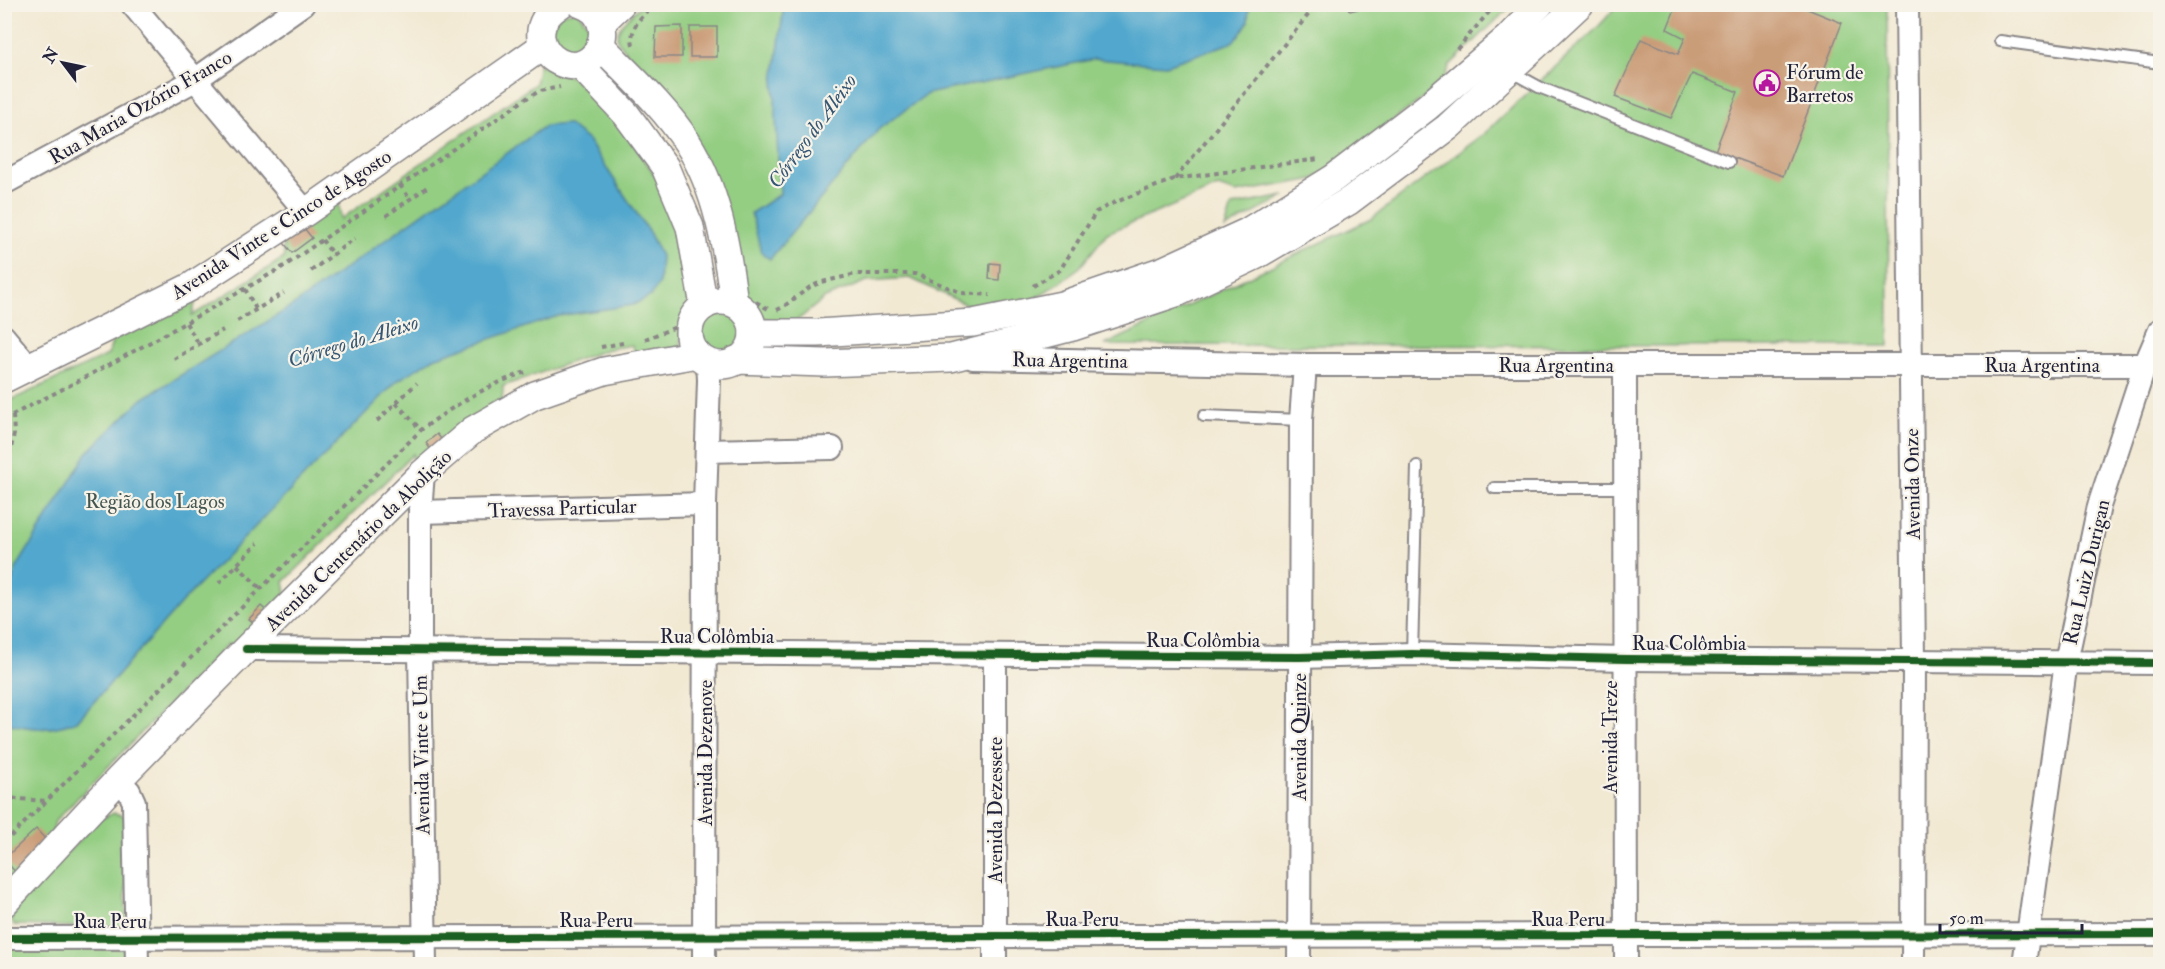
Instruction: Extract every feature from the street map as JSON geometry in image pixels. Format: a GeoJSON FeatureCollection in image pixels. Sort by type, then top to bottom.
{"type":"FeatureCollection","features":[{"type":"Feature","properties":{"kind":"street"},"geometry":{"type":"LineString","coordinates":[[132,4],[306,212]]}},
{"type":"Feature","properties":{"kind":"street","name":"Rua Maria Ozório Franco"},"geometry":{"type":"LineString","coordinates":[[4,183],[195,80],[303,4]]}},
{"type":"Feature","properties":{"kind":"street"},"geometry":{"type":"LineString","coordinates":[[591,17],[621,4]]}},
{"type":"Feature","properties":{"kind":"street"},"geometry":{"type":"LineString","coordinates":[[753,333],[818,333],[973,323],[1062,305],[1164,270],[1247,232],[1334,178],[1427,106],[1508,38],[1540,4]]}},
{"type":"Feature","properties":{"kind":"street"},"geometry":{"type":"LineString","coordinates":[[580,65],[626,114],[664,166],[690,227],[696,313],[689,334],[691,344],[702,358],[720,364],[736,360],[825,363],[951,358],[1073,327],[1179,292],[1255,256],[1349,201],[1448,127],[1580,4]]}},
{"type":"Feature","properties":{"kind":"street","name":"Avenida Onze"},"geometry":{"type":"LineString","coordinates":[[1907,4],[1914,661],[1913,964]]}},
{"type":"Feature","properties":{"kind":"street"},"geometry":{"type":"LineString","coordinates":[[553,7],[543,21],[540,34],[543,46],[551,58],[565,65],[580,65],[593,58],[591,17]]}},
{"type":"Feature","properties":{"kind":"street"},"geometry":{"type":"LineString","coordinates":[[591,17],[687,142],[711,193],[726,250],[753,333],[748,349],[736,360]]}},
{"type":"Feature","properties":{"kind":"street","name":"Avenida Vinte e Cinco de Agosto"},"geometry":{"type":"LineString","coordinates":[[4,379],[190,287],[306,212],[543,46]]}},
{"type":"Feature","properties":{"kind":"street"},"geometry":{"type":"LineString","coordinates":[[694,308],[718,301],[742,300]]}},
{"type":"Feature","properties":{"kind":"street","name":"Rua Luiz Durigan"},"geometry":{"type":"LineString","coordinates":[[2024,964],[2066,662],[2099,506],[2153,365],[2160,330]]}},
{"type":"Feature","properties":{"kind":"street"},"geometry":{"type":"LineString","coordinates":[[4,337],[29,367]]}},
{"type":"Feature","properties":{"kind":"street","name":"Avenida Dezenove"},"geometry":{"type":"LineString","coordinates":[[702,358],[707,451],[704,964]]}},
{"type":"Feature","properties":{"kind":"street","name":"Avenida Centenário da Abolição"},"geometry":{"type":"LineString","coordinates":[[4,903],[118,780],[246,650],[423,473],[473,430],[535,394],[604,371],[702,358]]}},
{"type":"Feature","properties":{"kind":"street","name":"Rua Argentina"},"geometry":{"type":"LineString","coordinates":[[951,358],[1305,365],[2153,365]]}},
{"type":"Feature","properties":{"kind":"street","name":"Avenida Quinze"},"geometry":{"type":"LineString","coordinates":[[1299,964],[1301,420],[1305,365]]}},
{"type":"Feature","properties":{"kind":"street","name":"Avenida Treze"},"geometry":{"type":"LineString","coordinates":[[1626,365],[1626,964]]}},
{"type":"Feature","properties":{"kind":"street"},"geometry":{"type":"LineString","coordinates":[[707,451],[832,448]]}},
{"type":"Feature","properties":{"kind":"street","name":"Avenida Vinte e Um"},"geometry":{"type":"LineString","coordinates":[[423,473],[420,512],[420,651],[425,964]]}},
{"type":"Feature","properties":{"kind":"street","name":"Travessa Particular"},"geometry":{"type":"LineString","coordinates":[[420,512],[705,504]]}},
{"type":"Feature","properties":{"kind":"street","name":"Rua Colômbia"},"geometry":{"type":"LineString","coordinates":[[246,650],[1299,657],[1412,654],[1626,659],[2160,663]]}},
{"type":"Feature","properties":{"kind":"street","name":"Avenida Dezessete"},"geometry":{"type":"LineString","coordinates":[[995,655],[995,964]]}},
{"type":"Feature","properties":{"kind":"street"},"geometry":{"type":"LineString","coordinates":[[118,780],[129,791],[134,802],[137,964]]}},
{"type":"Feature","properties":{"kind":"street","name":"Rua Peru"},"geometry":{"type":"LineString","coordinates":[[4,938],[2160,934]]}},
{"type":"Feature","properties":{"kind":"lane"},"geometry":{"type":"LineString","coordinates":[[2000,41],[2160,63]]}},
{"type":"Feature","properties":{"kind":"lane"},"geometry":{"type":"LineString","coordinates":[[1509,71],[1539,87],[1729,162]]}},
{"type":"Feature","properties":{"kind":"lane"},"geometry":{"type":"LineString","coordinates":[[1204,416],[1301,420]]}},
{"type":"Feature","properties":{"kind":"lane"},"geometry":{"type":"LineString","coordinates":[[1412,654],[1417,466]]}},
{"type":"Feature","properties":{"kind":"lane"},"geometry":{"type":"LineString","coordinates":[[1494,488],[1625,488]]}},
{"type":"Feature","properties":{"kind":"path"},"geometry":{"type":"LineString","coordinates":[[635,50],[632,42],[633,30],[654,4]]}},
{"type":"Feature","properties":{"kind":"path"},"geometry":{"type":"LineString","coordinates":[[1174,179],[1317,4]]}},
{"type":"Feature","properties":{"kind":"path"},"geometry":{"type":"LineString","coordinates":[[1451,56],[1496,4]]}},
{"type":"Feature","properties":{"kind":"path"},"geometry":{"type":"LineString","coordinates":[[4,419],[186,323],[286,265],[527,98],[547,89],[563,87]]}},
{"type":"Feature","properties":{"kind":"path"},"geometry":{"type":"LineString","coordinates":[[1026,289],[1060,270],[1096,212],[1174,179],[1327,158]]}},
{"type":"Feature","properties":{"kind":"path"},"geometry":{"type":"LineString","coordinates":[[400,185],[410,199]]}},
{"type":"Feature","properties":{"kind":"path"},"geometry":{"type":"LineString","coordinates":[[386,216],[430,185]]}},
{"type":"Feature","properties":{"kind":"path"},"geometry":{"type":"LineString","coordinates":[[311,272],[355,238]]}},
{"type":"Feature","properties":{"kind":"path"},"geometry":{"type":"LineString","coordinates":[[322,240],[333,255]]}},
{"type":"Feature","properties":{"kind":"path"},"geometry":{"type":"LineString","coordinates":[[742,300],[772,311],[783,307],[810,287],[822,282],[856,274],[884,273],[915,274],[962,293],[997,296]]}},
{"type":"Feature","properties":{"kind":"path"},"geometry":{"type":"LineString","coordinates":[[245,289],[257,309]]}},
{"type":"Feature","properties":{"kind":"path"},"geometry":{"type":"LineString","coordinates":[[237,321],[284,293]]}},
{"type":"Feature","properties":{"kind":"path"},"geometry":{"type":"LineString","coordinates":[[642,340],[676,327],[694,308]]}},
{"type":"Feature","properties":{"kind":"path"},"geometry":{"type":"LineString","coordinates":[[186,323],[199,344]]}},
{"type":"Feature","properties":{"kind":"path"},"geometry":{"type":"LineString","coordinates":[[174,359],[223,330]]}},
{"type":"Feature","properties":{"kind":"path"},"geometry":{"type":"LineString","coordinates":[[598,348],[609,344],[631,342]]}},
{"type":"Feature","properties":{"kind":"path"},"geometry":{"type":"LineString","coordinates":[[4,843],[48,802],[260,588],[421,430],[449,408],[514,376],[535,369]]}},
{"type":"Feature","properties":{"kind":"path"},"geometry":{"type":"LineString","coordinates":[[377,421],[417,383]]}},
{"type":"Feature","properties":{"kind":"path"},"geometry":{"type":"LineString","coordinates":[[396,403],[421,430]]}},
{"type":"Feature","properties":{"kind":"path"},"geometry":{"type":"LineString","coordinates":[[4,482],[15,434],[13,415]]}},
{"type":"Feature","properties":{"kind":"path"},"geometry":{"type":"LineString","coordinates":[[219,583],[258,543]]}},
{"type":"Feature","properties":{"kind":"path"},"geometry":{"type":"LineString","coordinates":[[237,565],[260,588]]}},
{"type":"Feature","properties":{"kind":"path"},"geometry":{"type":"LineString","coordinates":[[4,798],[48,802]]}},
{"type":"Feature","properties":{"kind":"green space"},"geometry":{"type":"Polygon","coordinates":[[[642,4],[1512,5],[1450,65],[1441,85],[1314,179],[1236,193],[1218,187],[1107,233],[1080,267],[1024,305],[987,310],[965,304],[910,278],[867,281],[825,298],[795,322],[774,323],[755,312],[745,293],[680,121],[617,40],[622,24],[642,4]]]}},
{"type":"Feature","properties":{"kind":"green space"},"geometry":{"type":"Polygon","coordinates":[[[1618,5],[1887,5],[1889,346],[1105,345],[1371,219],[1485,133],[1597,28],[1618,5]]]}},
{"type":"Feature","properties":{"kind":"green space"},"geometry":{"type":"Polygon","coordinates":[[[577,11],[595,33],[576,56],[555,48],[551,26],[561,14],[577,11]]]}},
{"type":"Feature","properties":{"kind":"green space","name":"Região dos Lagos"},"geometry":{"type":"Polygon","coordinates":[[[539,64],[574,78],[623,129],[662,185],[682,240],[693,310],[681,340],[682,352],[636,360],[632,345],[608,349],[503,386],[502,406],[415,473],[413,454],[284,582],[287,598],[233,653],[228,644],[55,821],[50,844],[5,895],[5,403],[108,355],[114,336],[196,299],[192,316],[284,258],[283,239],[338,200],[341,219],[535,84],[539,64]]]}},
{"type":"Feature","properties":{"kind":"green space"},"geometry":{"type":"Polygon","coordinates":[[[1285,196],[1225,229],[1232,206],[1285,196]]]}},
{"type":"Feature","properties":{"kind":"green space"},"geometry":{"type":"Polygon","coordinates":[[[722,310],[738,317],[745,333],[738,349],[722,356],[706,349],[699,333],[706,317],[722,310]]]}},
{"type":"Feature","properties":{"kind":"green space"},"geometry":{"type":"Polygon","coordinates":[[[114,813],[125,816],[126,923],[115,928],[14,925],[11,920],[24,897],[100,819],[114,813]]]}},
{"type":"Feature","properties":{"kind":"green space"},"geometry":{"type":"Polygon","coordinates":[[[5,947],[127,949],[126,964],[5,964],[5,947]]]}},
{"type":"Feature","properties":{"kind":"water","name":"Córrego do Aleixo"},"geometry":{"type":"Polygon","coordinates":[[[784,4],[1249,5],[1248,22],[1239,36],[1231,43],[1166,65],[1095,59],[927,94],[879,129],[770,259],[761,251],[751,213],[780,194],[774,82],[784,4]]]}},
{"type":"Feature","properties":{"kind":"water","name":"Córrego do Aleixo"},"geometry":{"type":"Polygon","coordinates":[[[567,124],[588,140],[649,232],[661,256],[659,284],[651,296],[633,305],[558,316],[434,358],[397,381],[185,599],[77,721],[49,728],[24,727],[5,723],[5,600],[17,567],[87,453],[142,399],[294,305],[545,126],[567,124]]]}},
{"type":"Feature","properties":{"kind":"building"},"geometry":{"type":"Polygon","coordinates":[[[1345,4],[1364,4],[1362,8],[1350,11],[1345,4]]]}},
{"type":"Feature","properties":{"kind":"building","name":"Fórum de Barretos"},"geometry":{"type":"Polygon","coordinates":[[[1677,4],[1795,4],[1842,23],[1783,176],[1715,151],[1738,92],[1692,74],[1671,118],[1615,97],[1641,39],[1678,54],[1685,38],[1667,29],[1677,4]]]}},
{"type":"Feature","properties":{"kind":"building"},"geometry":{"type":"Polygon","coordinates":[[[682,26],[682,57],[655,57],[656,27],[682,26]]]}},
{"type":"Feature","properties":{"kind":"building"},"geometry":{"type":"Polygon","coordinates":[[[690,27],[717,27],[717,57],[690,57],[690,27]]]}},
{"type":"Feature","properties":{"kind":"building"},"geometry":{"type":"Polygon","coordinates":[[[304,228],[312,238],[292,253],[284,243],[304,228]]]}},
{"type":"Feature","properties":{"kind":"building"},"geometry":{"type":"Polygon","coordinates":[[[990,263],[1000,264],[999,280],[989,279],[990,263]]]}},
{"type":"Feature","properties":{"kind":"building"},"geometry":{"type":"Polygon","coordinates":[[[437,434],[446,445],[434,454],[426,443],[437,434]]]}},
{"type":"Feature","properties":{"kind":"building"},"geometry":{"type":"Polygon","coordinates":[[[261,606],[270,614],[258,627],[249,619],[261,606]]]}},
{"type":"Feature","properties":{"kind":"building"},"geometry":{"type":"Polygon","coordinates":[[[36,829],[49,843],[17,874],[4,859],[36,829]]]}},
{"type":"Feature","properties":{"kind":"cycle path"},"geometry":{"type":"LineString","coordinates":[[246,649],[1299,657],[1412,654],[1626,659],[2160,663]]}},
{"type":"Feature","properties":{"kind":"cycle path"},"geometry":{"type":"LineString","coordinates":[[4,938],[2160,934]]}},
{"type":"Feature","properties":{"kind":"place","name":"Fórum de Barretos"},"geometry":{"type":"Point","coordinates":[1767,83]}}]}
